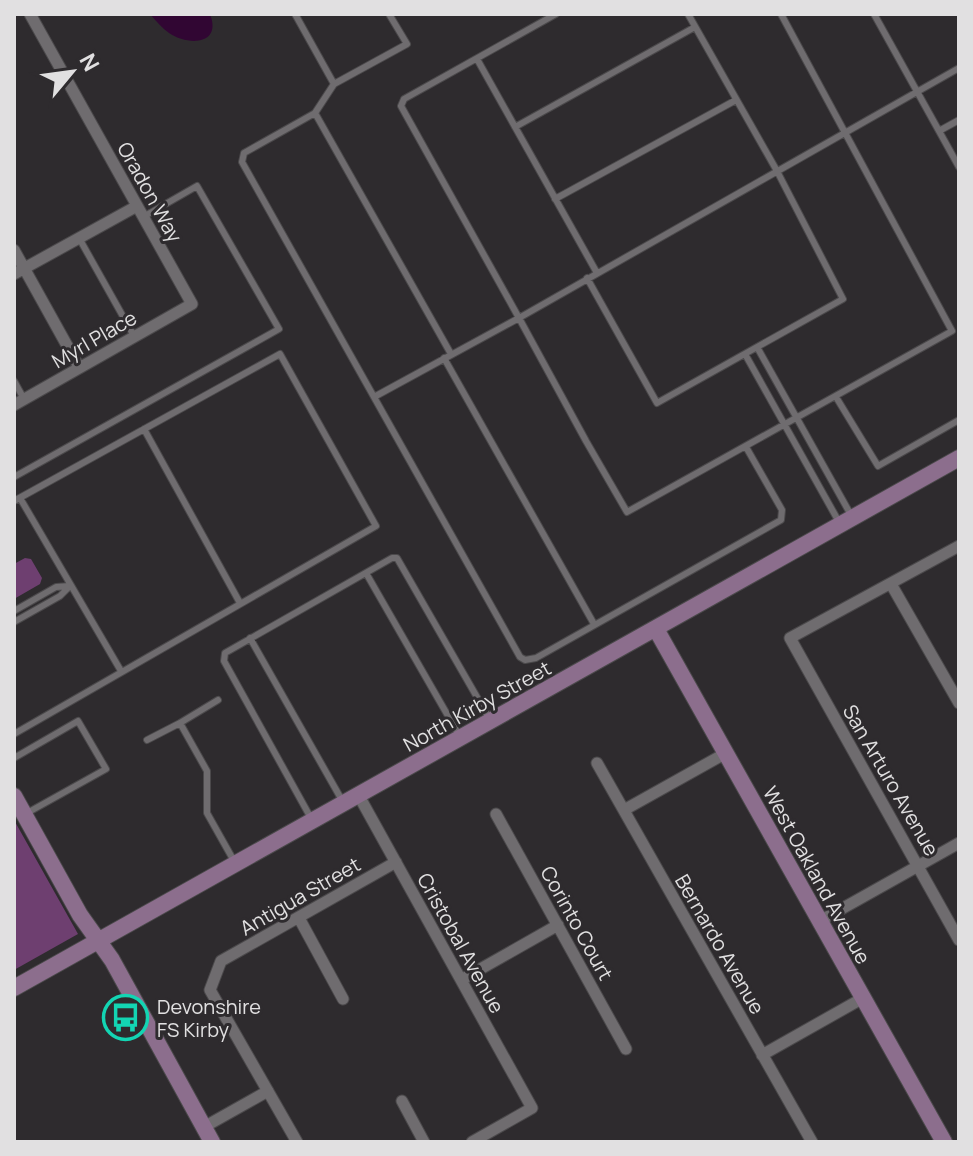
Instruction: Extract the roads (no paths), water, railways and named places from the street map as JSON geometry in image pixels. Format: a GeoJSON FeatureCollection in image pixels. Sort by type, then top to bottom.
{"type":"FeatureCollection","features":[{"type":"Feature","properties":{"kind":"street","name":"Oradon Way"},"geometry":{"type":"LineString","coordinates":[[30,14],[192,304]]}},
{"type":"Feature","properties":{"kind":"street"},"geometry":{"type":"LineString","coordinates":[[19,272],[79,238],[140,212]]}},
{"type":"Feature","properties":{"kind":"street"},"geometry":{"type":"LineString","coordinates":[[14,250],[19,272],[79,367]]}},
{"type":"Feature","properties":{"kind":"street","name":"Myrl Place"},"geometry":{"type":"LineString","coordinates":[[19,402],[192,304]]}},
{"type":"Feature","properties":{"kind":"street","name":"North Kirby Street"},"geometry":{"type":"LineString","coordinates":[[14,988],[958,460]]}},
{"type":"Feature","properties":{"kind":"street"},"geometry":{"type":"LineString","coordinates":[[959,546],[891,584],[959,703]]}},
{"type":"Feature","properties":{"kind":"street","name":"San Arturo Avenue"},"geometry":{"type":"LineString","coordinates":[[891,584],[790,638],[959,940]]}},
{"type":"Feature","properties":{"kind":"street","name":"West Oakland Avenue"},"geometry":{"type":"LineString","coordinates":[[656,629],[944,1142]]}},
{"type":"Feature","properties":{"kind":"street"},"geometry":{"type":"LineString","coordinates":[[624,810],[726,753]]}},
{"type":"Feature","properties":{"kind":"street","name":"Bernardo Avenue"},"geometry":{"type":"LineString","coordinates":[[597,763],[812,1142]]}},
{"type":"Feature","properties":{"kind":"street"},"geometry":{"type":"LineString","coordinates":[[14,796],[80,915],[112,960],[208,1135],[268,1091],[297,1142]]}},
{"type":"Feature","properties":{"kind":"street","name":"Cristobal Avenue"},"geometry":{"type":"LineString","coordinates":[[351,800],[396,862],[532,1108],[472,1142]]}},
{"type":"Feature","properties":{"kind":"street","name":"Corinto Court"},"geometry":{"type":"LineString","coordinates":[[496,814],[626,1049]]}},
{"type":"Feature","properties":{"kind":"street"},"geometry":{"type":"LineString","coordinates":[[820,921],[959,843]]}},
{"type":"Feature","properties":{"kind":"street","name":"Antigua Street"},"geometry":{"type":"LineString","coordinates":[[268,1091],[210,990],[221,961],[396,862]]}},
{"type":"Feature","properties":{"kind":"street"},"geometry":{"type":"LineString","coordinates":[[299,918],[343,999]]}},
{"type":"Feature","properties":{"kind":"street"},"geometry":{"type":"LineString","coordinates":[[461,980],[558,925]]}},
{"type":"Feature","properties":{"kind":"street"},"geometry":{"type":"LineString","coordinates":[[762,1055],[863,998]]}},
{"type":"Feature","properties":{"kind":"street"},"geometry":{"type":"LineString","coordinates":[[402,1101],[424,1142]]}},
{"type":"Feature","properties":{"kind":"lane"},"geometry":{"type":"LineString","coordinates":[[295,14],[334,84]]}},
{"type":"Feature","properties":{"kind":"lane"},"geometry":{"type":"LineString","coordinates":[[389,14],[407,44],[334,84],[315,113],[244,153],[242,162],[520,657],[525,660],[536,658],[781,520],[782,510],[746,447]]}},
{"type":"Feature","properties":{"kind":"lane"},"geometry":{"type":"LineString","coordinates":[[556,14],[404,99],[401,106],[627,512],[952,331],[781,14]]}},
{"type":"Feature","properties":{"kind":"lane"},"geometry":{"type":"LineString","coordinates":[[587,278],[657,403],[843,299],[777,171],[688,14]]}},
{"type":"Feature","properties":{"kind":"lane"},"geometry":{"type":"LineString","coordinates":[[874,14],[959,167]]}},
{"type":"Feature","properties":{"kind":"lane"},"geometry":{"type":"LineString","coordinates":[[515,127],[695,27]]}},
{"type":"Feature","properties":{"kind":"lane"},"geometry":{"type":"LineString","coordinates":[[477,59],[597,273]]}},
{"type":"Feature","properties":{"kind":"lane"},"geometry":{"type":"LineString","coordinates":[[374,397],[959,68]]}},
{"type":"Feature","properties":{"kind":"lane"},"geometry":{"type":"LineString","coordinates":[[555,199],[736,100]]}},
{"type":"Feature","properties":{"kind":"lane"},"geometry":{"type":"LineString","coordinates":[[315,113],[594,624]]}},
{"type":"Feature","properties":{"kind":"lane"},"geometry":{"type":"LineString","coordinates":[[939,131],[959,120]]}},
{"type":"Feature","properties":{"kind":"lane"},"geometry":{"type":"LineString","coordinates":[[14,477],[279,329],[197,186],[140,212]]}},
{"type":"Feature","properties":{"kind":"lane"},"geometry":{"type":"LineString","coordinates":[[79,238],[134,336]]}},
{"type":"Feature","properties":{"kind":"lane"},"geometry":{"type":"LineString","coordinates":[[757,347],[797,418],[846,522]]}},
{"type":"Feature","properties":{"kind":"lane"},"geometry":{"type":"LineString","coordinates":[[14,734],[376,526],[280,354],[17,500],[121,671]]}},
{"type":"Feature","properties":{"kind":"lane"},"geometry":{"type":"LineString","coordinates":[[745,354],[846,522]]}},
{"type":"Feature","properties":{"kind":"lane"},"geometry":{"type":"LineString","coordinates":[[14,381],[19,402]]}},
{"type":"Feature","properties":{"kind":"lane"},"geometry":{"type":"LineString","coordinates":[[836,397],[878,466],[959,420]]}},
{"type":"Feature","properties":{"kind":"lane"},"geometry":{"type":"LineString","coordinates":[[144,429],[240,603]]}},
{"type":"Feature","properties":{"kind":"lane"},"geometry":{"type":"LineString","coordinates":[[313,821],[224,661],[225,653],[392,558],[399,559],[491,721]]}},
{"type":"Feature","properties":{"kind":"lane"},"geometry":{"type":"LineString","coordinates":[[366,573],[461,738]]}},
{"type":"Feature","properties":{"kind":"lane"},"geometry":{"type":"LineString","coordinates":[[14,611],[56,587],[70,586]]}},
{"type":"Feature","properties":{"kind":"lane"},"geometry":{"type":"LineString","coordinates":[[14,622],[60,596],[70,586]]}},
{"type":"Feature","properties":{"kind":"lane"},"geometry":{"type":"LineString","coordinates":[[250,638],[351,800]]}},
{"type":"Feature","properties":{"kind":"lane"},"geometry":{"type":"LineString","coordinates":[[147,740],[218,700]]}},
{"type":"Feature","properties":{"kind":"lane"},"geometry":{"type":"LineString","coordinates":[[14,758],[78,721],[106,769],[24,814]]}},
{"type":"Feature","properties":{"kind":"lane"},"geometry":{"type":"LineString","coordinates":[[180,723],[207,771],[207,813],[236,865]]}},
{"type":"Feature","properties":{"kind":"place","name":"Devonshire FS Kirby"},"geometry":{"type":"Point","coordinates":[126,1018]}}]}
